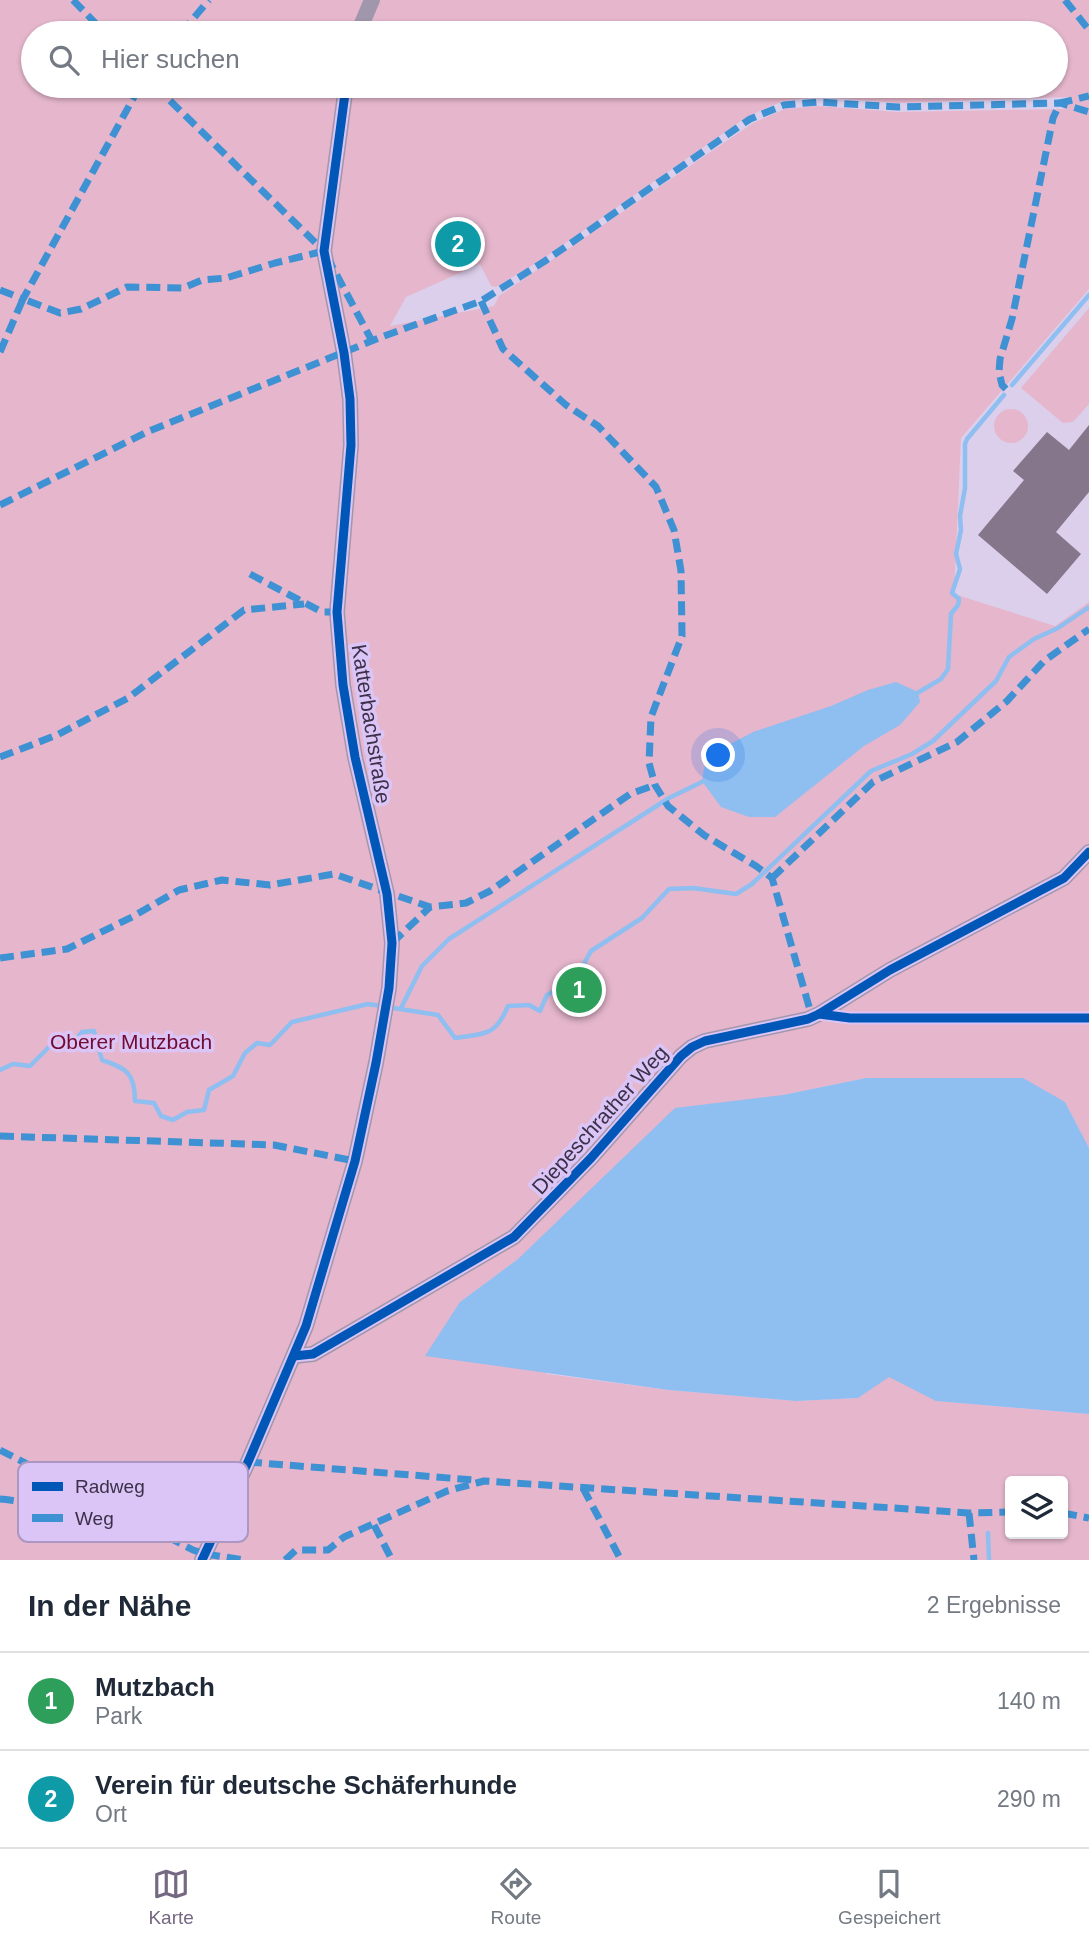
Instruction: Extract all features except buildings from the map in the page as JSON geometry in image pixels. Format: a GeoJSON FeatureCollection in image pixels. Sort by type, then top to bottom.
{"type":"FeatureCollection","features":[{"type":"Feature","properties":{"kind":"street"},"geometry":{"type":"LineString","coordinates":[[363,21],[372,0]]}},
{"type":"Feature","properties":{"kind":"street","name":"Katterbachstraße"},"geometry":{"type":"LineString","coordinates":[[246,1462],[306,1326],[355,1161],[389,988],[392,943],[387,894],[355,757],[343,684],[337,612],[351,445],[350,399],[324,251],[344,98]]}},
{"type":"Feature","properties":{"kind":"street","name":"Diepeschrather Weg"},"geometry":{"type":"LineString","coordinates":[[294,1356],[313,1354],[513,1237],[592,1158],[681,1056],[692,1047],[705,1041],[808,1019],[819,1014],[901,964],[1064,878],[1089,852]]}},
{"type":"Feature","properties":{"kind":"street","name":"Katterbachstraße"},"geometry":{"type":"LineString","coordinates":[[202,1560],[210,1542]]}},
{"type":"Feature","properties":{"kind":"green space","name":"Oberer Mutzbach"},"geometry":{"type":"Polygon","coordinates":[[[0,0],[1089,0],[1089,289],[961,438],[954,594],[1055,626],[1089,602],[1089,1148],[1065,1102],[866,1078],[783,1095],[518,1259],[460,1302],[547,1374],[669,1390],[796,1401],[858,1398],[889,1376],[937,1401],[1089,1414],[1089,1560],[0,1560],[0,0]],[[21,21],[21,98],[809,98],[783,101],[748,116],[544,258],[496,287],[491,286],[480,264],[406,297],[390,326],[494,306],[499,296],[753,123],[785,109],[818,106],[898,112],[1066,109],[1069,97],[1068,21],[21,21]]]}},
{"type":"Feature","properties":{"kind":"green space"},"geometry":{"type":"Polygon","coordinates":[[[831,98],[1040,98],[898,103],[831,98]]]}},
{"type":"Feature","properties":{"kind":"green space"},"geometry":{"type":"Polygon","coordinates":[[[1089,308],[1089,404],[1073,422],[1063,423],[1021,388],[1089,308]]]}},
{"type":"Feature","properties":{"kind":"green space"},"geometry":{"type":"Polygon","coordinates":[[[1011,409],[1023,414],[1028,426],[1023,438],[1011,443],[999,438],[994,426],[999,414],[1011,409]]]}},
{"type":"Feature","properties":{"kind":"water"},"geometry":{"type":"Polygon","coordinates":[[[896,682],[918,692],[920,702],[900,725],[864,746],[775,817],[749,817],[721,807],[702,781],[706,757],[753,732],[896,682]]]}},
{"type":"Feature","properties":{"kind":"water"},"geometry":{"type":"Polygon","coordinates":[[[866,1078],[1023,1078],[1065,1102],[1089,1148],[1089,1414],[936,1401],[889,1377],[858,1398],[796,1401],[669,1390],[425,1356],[460,1302],[518,1259],[675,1108],[783,1095],[866,1078]]]}},
{"type":"Feature","properties":{"kind":"waterway"},"geometry":{"type":"LineString","coordinates":[[1012,385],[1089,295]]}},
{"type":"Feature","properties":{"kind":"waterway"},"geometry":{"type":"LineString","coordinates":[[914,695],[941,679],[948,669],[951,614],[959,599],[952,593],[960,569],[956,554],[965,488],[965,444],[1004,395]]}},
{"type":"Feature","properties":{"kind":"waterway"},"geometry":{"type":"LineString","coordinates":[[0,1070],[13,1064],[30,1066],[50,1046],[71,1046],[82,1032],[94,1031],[102,1060],[123,1069],[131,1078],[135,1101],[154,1103],[161,1116],[173,1120],[187,1112],[204,1110],[209,1090],[233,1076],[245,1053],[257,1043],[270,1045],[292,1022],[368,1004],[438,1015],[455,1038],[488,1032],[498,1023],[508,1006],[529,1005],[540,1011],[547,995],[575,980],[591,951],[642,918],[669,889],[693,888],[736,894],[752,884],[871,771],[912,754],[933,741],[996,681],[1009,657],[1089,607]]}},
{"type":"Feature","properties":{"kind":"waterway"},"geometry":{"type":"LineString","coordinates":[[401,1008],[422,966],[449,939],[669,798],[706,780]]}},
{"type":"Feature","properties":{"kind":"waterway"},"geometry":{"type":"LineString","coordinates":[[988,1533],[989,1560]]}},
{"type":"Feature","properties":{"kind":"marked path"},"geometry":{"type":"LineString","coordinates":[[73,0],[93,21]]}},
{"type":"Feature","properties":{"kind":"marked path"},"geometry":{"type":"LineString","coordinates":[[191,21],[209,0]]}},
{"type":"Feature","properties":{"kind":"marked path"},"geometry":{"type":"LineString","coordinates":[[1065,0],[1089,30]]}},
{"type":"Feature","properties":{"kind":"marked path"},"geometry":{"type":"LineString","coordinates":[[1006,389],[1002,385],[999,372],[1000,359],[1012,319],[1053,118],[1060,103],[1089,96]]}},
{"type":"Feature","properties":{"kind":"marked path"},"geometry":{"type":"LineString","coordinates":[[0,290],[23,299],[133,98]]}},
{"type":"Feature","properties":{"kind":"marked path"},"geometry":{"type":"LineString","coordinates":[[167,98],[324,251]]}},
{"type":"Feature","properties":{"kind":"marked path"},"geometry":{"type":"LineString","coordinates":[[0,505],[149,431],[384,336],[481,301],[545,261],[750,119],[784,105],[818,102],[898,107],[1060,103],[1089,112]]}},
{"type":"Feature","properties":{"kind":"marked path"},"geometry":{"type":"LineString","coordinates":[[0,352],[23,299],[60,313],[81,309],[127,287],[183,288],[202,280],[226,278],[324,251],[372,341]]}},
{"type":"Feature","properties":{"kind":"marked path"},"geometry":{"type":"LineString","coordinates":[[481,301],[503,349],[566,405],[598,426],[656,487],[674,530],[681,571],[682,636],[651,717],[649,763],[655,785],[668,806],[704,835],[772,878],[810,1010],[823,1015]]}},
{"type":"Feature","properties":{"kind":"marked path"},"geometry":{"type":"LineString","coordinates":[[250,574],[322,612],[337,612]]}},
{"type":"Feature","properties":{"kind":"marked path"},"geometry":{"type":"LineString","coordinates":[[0,757],[57,735],[128,698],[244,610],[304,604]]}},
{"type":"Feature","properties":{"kind":"marked path"},"geometry":{"type":"LineString","coordinates":[[772,878],[873,782],[957,742],[1007,701],[1044,661],[1089,629]]}},
{"type":"Feature","properties":{"kind":"marked path"},"geometry":{"type":"LineString","coordinates":[[0,958],[67,949],[179,890],[222,880],[270,885],[334,874],[430,907],[466,903],[490,891],[630,794],[655,785]]}},
{"type":"Feature","properties":{"kind":"marked path"},"geometry":{"type":"LineString","coordinates":[[392,943],[430,907]]}},
{"type":"Feature","properties":{"kind":"marked path"},"geometry":{"type":"LineString","coordinates":[[0,1136],[274,1145],[355,1161]]}},
{"type":"Feature","properties":{"kind":"marked path"},"geometry":{"type":"LineString","coordinates":[[0,1450],[23,1462]]}},
{"type":"Feature","properties":{"kind":"marked path"},"geometry":{"type":"LineString","coordinates":[[248,1462],[474,1480]]}},
{"type":"Feature","properties":{"kind":"marked path"},"geometry":{"type":"LineString","coordinates":[[285,1560],[296,1550],[328,1550],[344,1537],[447,1491],[484,1481],[969,1513],[1005,1512]]}},
{"type":"Feature","properties":{"kind":"marked path"},"geometry":{"type":"LineString","coordinates":[[583,1488],[621,1560]]}},
{"type":"Feature","properties":{"kind":"marked path"},"geometry":{"type":"LineString","coordinates":[[0,1499],[18,1501]]}},
{"type":"Feature","properties":{"kind":"marked path"},"geometry":{"type":"LineString","coordinates":[[969,1513],[974,1560]]}},
{"type":"Feature","properties":{"kind":"marked path"},"geometry":{"type":"LineString","coordinates":[[1068,1514],[1089,1518]]}},
{"type":"Feature","properties":{"kind":"marked path"},"geometry":{"type":"LineString","coordinates":[[374,1525],[392,1560]]}},
{"type":"Feature","properties":{"kind":"marked path"},"geometry":{"type":"LineString","coordinates":[[178,1542],[205,1554],[245,1560]]}},
{"type":"Feature","properties":{"kind":"cycle path"},"geometry":{"type":"LineString","coordinates":[[248,1462],[306,1326],[355,1161],[389,988],[392,943],[387,894],[355,757],[343,685],[337,612],[351,445],[350,399],[324,251],[344,98]]}},
{"type":"Feature","properties":{"kind":"cycle path"},"geometry":{"type":"LineString","coordinates":[[294,1356],[313,1354],[514,1237],[591,1158],[692,1047],[705,1041],[808,1019],[819,1014],[890,970],[1064,878],[1089,852]]}},
{"type":"Feature","properties":{"kind":"cycle path"},"geometry":{"type":"LineString","coordinates":[[819,1014],[850,1018],[1089,1018]]}},
{"type":"Feature","properties":{"kind":"cycle path"},"geometry":{"type":"LineString","coordinates":[[202,1560],[210,1542]]}},
{"type":"Feature","properties":{"kind":"place","name":"Verein für deutsche Schäferhunde"},"geometry":{"type":"Point","coordinates":[458,244]}},
{"type":"Feature","properties":{"kind":"place","name":"Mutzbach"},"geometry":{"type":"Point","coordinates":[579,990]}}]}
